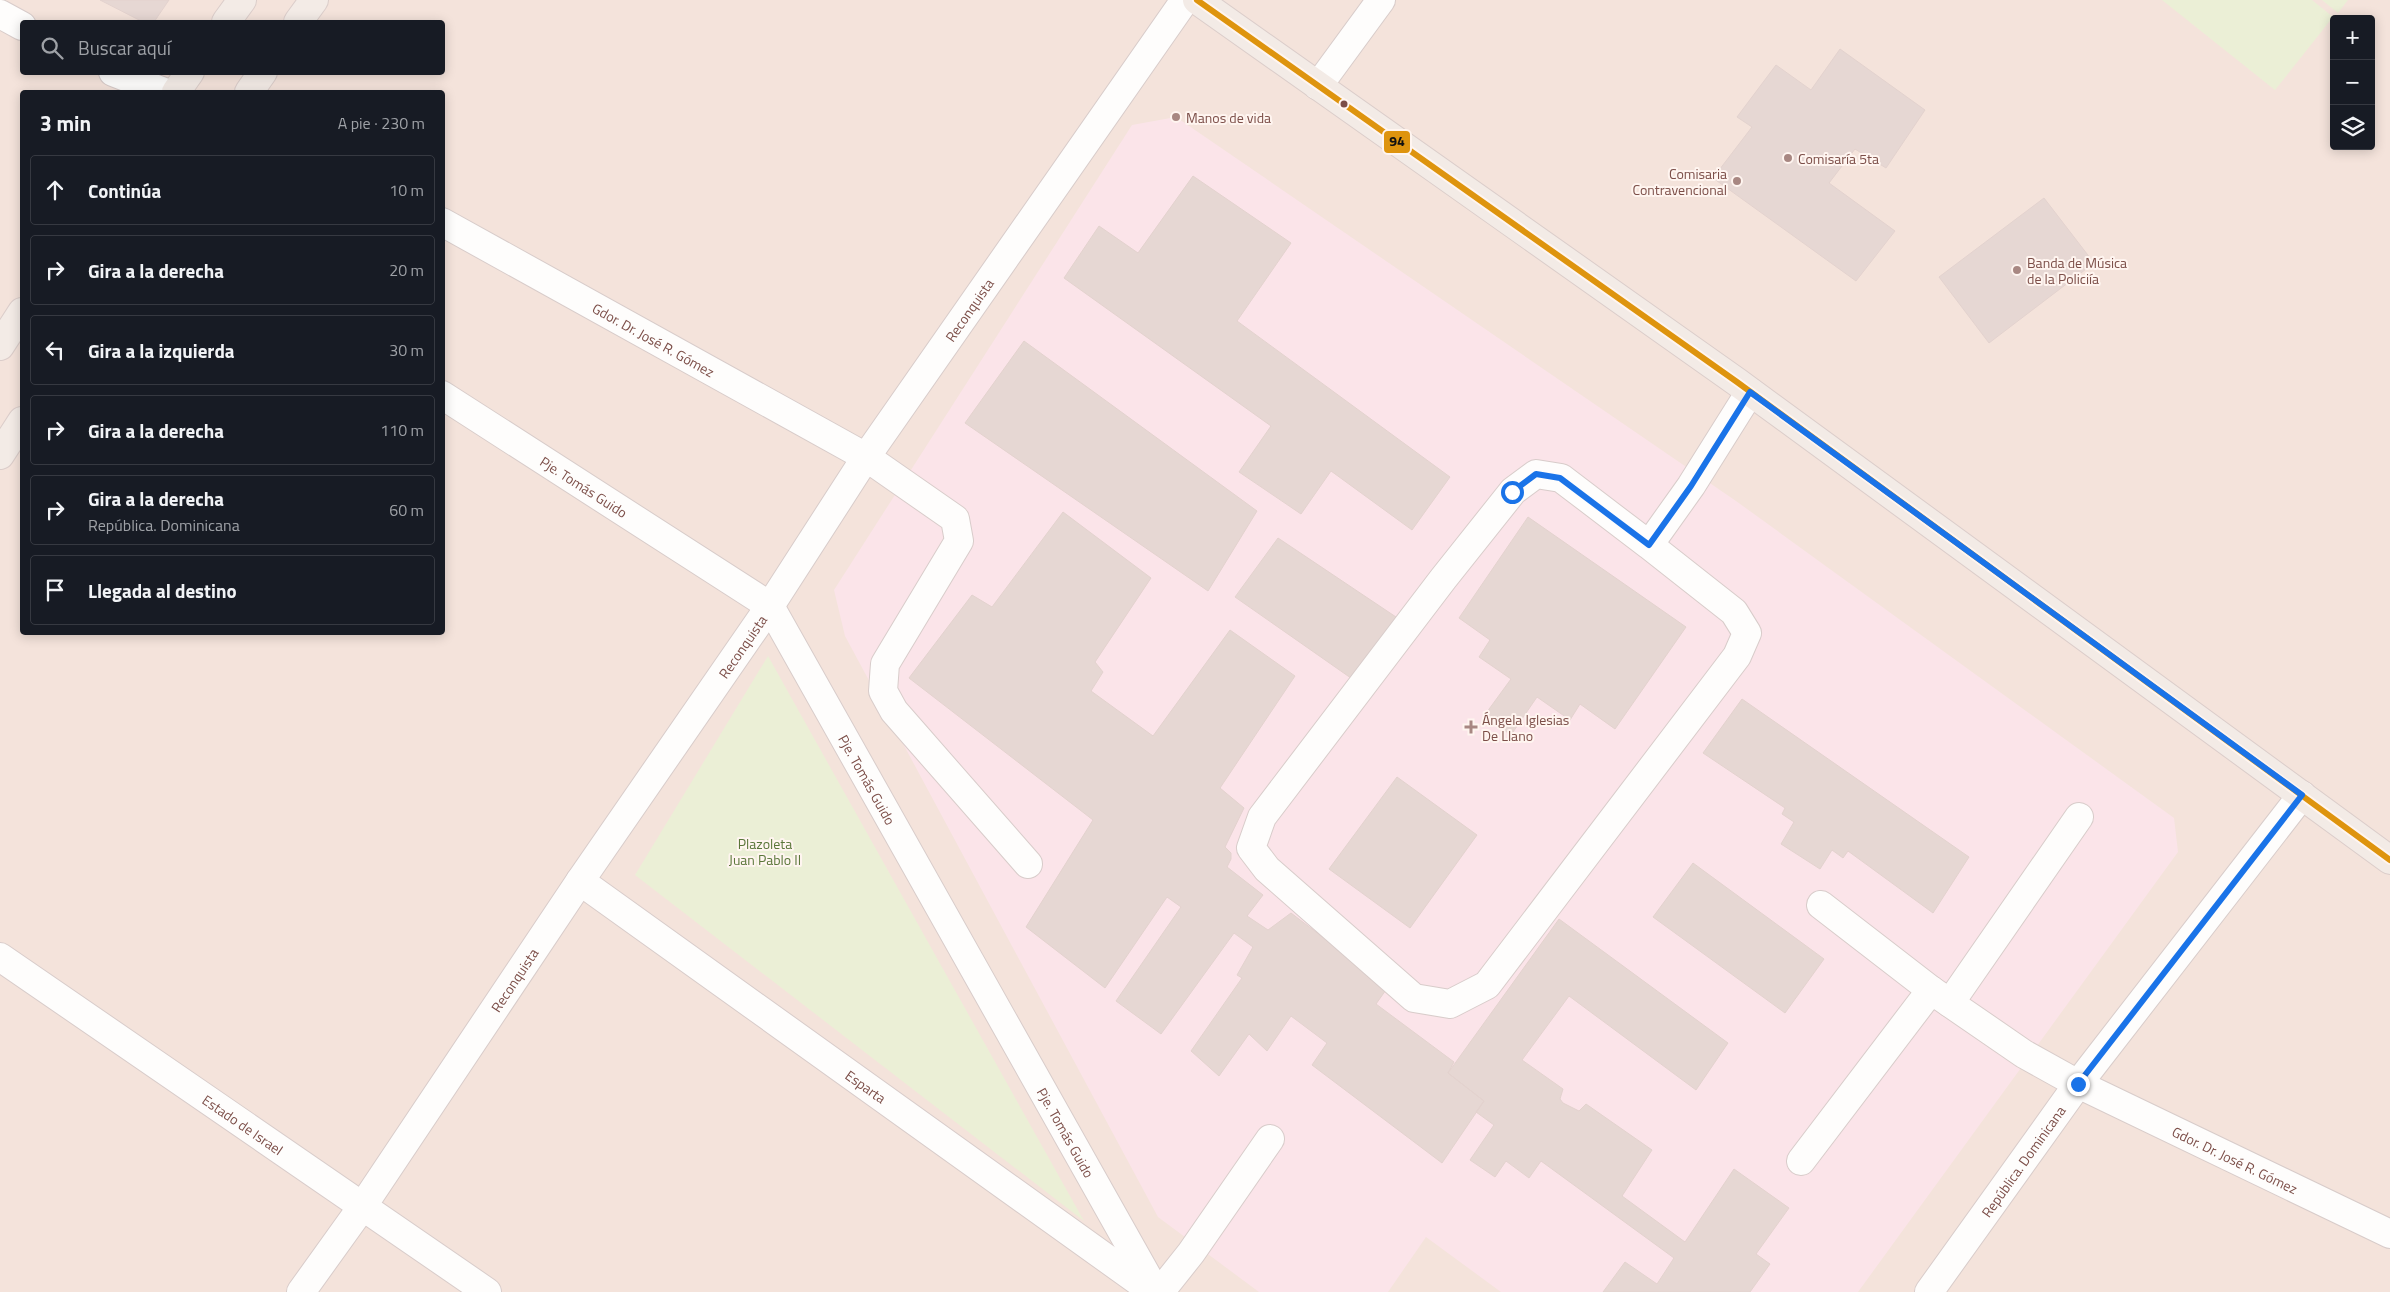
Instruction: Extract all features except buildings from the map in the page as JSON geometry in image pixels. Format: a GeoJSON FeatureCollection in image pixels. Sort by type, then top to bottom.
{"type":"FeatureCollection","features":[{"type":"Feature","properties":{"kind":"main road"},"geometry":{"type":"LineString","coordinates":[[227,20],[242,0]]}},
{"type":"Feature","properties":{"kind":"main road"},"geometry":{"type":"LineString","coordinates":[[299,20],[314,0]]}},
{"type":"Feature","properties":{"kind":"main road"},"geometry":{"type":"LineString","coordinates":[[1196,0],[1750,392],[2390,860]]}},
{"type":"Feature","properties":{"kind":"main road"},"geometry":{"type":"LineString","coordinates":[[177,90],[188,75]]}},
{"type":"Feature","properties":{"kind":"main road"},"geometry":{"type":"LineString","coordinates":[[250,90],[261,75]]}},
{"type":"Feature","properties":{"kind":"main road"},"geometry":{"type":"LineString","coordinates":[[0,346],[20,315]]}},
{"type":"Feature","properties":{"kind":"main road"},"geometry":{"type":"LineString","coordinates":[[0,455],[20,424]]}},
{"type":"Feature","properties":{"kind":"street","name":"Reconquista"},"geometry":{"type":"LineString","coordinates":[[301,1292],[362,1207],[580,881],[770,606],[866,457],[1185,0]]}},
{"type":"Feature","properties":{"kind":"street"},"geometry":{"type":"LineString","coordinates":[[1318,86],[1380,0]]}},
{"type":"Feature","properties":{"kind":"street"},"geometry":{"type":"LineString","coordinates":[[0,14],[20,25]]}},
{"type":"Feature","properties":{"kind":"street"},"geometry":{"type":"LineString","coordinates":[[121,75],[159,90]]}},
{"type":"Feature","properties":{"kind":"street","name":"Gdor. Dr. José R. Gómez"},"geometry":{"type":"LineString","coordinates":[[445,224],[866,457],[955,519],[960,541],[885,664],[883,691],[894,711],[1028,864]]}},
{"type":"Feature","properties":{"kind":"street"},"geometry":{"type":"LineString","coordinates":[[1649,545],[1691,486],[1750,392]]}},
{"type":"Feature","properties":{"kind":"street","name":"Pje. Tomás Guido"},"geometry":{"type":"LineString","coordinates":[[445,397],[770,606],[1155,1292]]}},
{"type":"Feature","properties":{"kind":"street"},"geometry":{"type":"LineString","coordinates":[[1536,474],[1560,478],[1649,545],[1734,612],[1747,632],[1737,656],[1486,985],[1450,1004],[1414,998],[1267,869],[1251,848],[1262,817],[1443,578],[1512,492],[1536,474]]}},
{"type":"Feature","properties":{"kind":"street","name":"República. Dominicana"},"geometry":{"type":"LineString","coordinates":[[1929,1292],[2078,1084],[2302,795]]}},
{"type":"Feature","properties":{"kind":"street"},"geometry":{"type":"LineString","coordinates":[[1801,1161],[1940,996],[2079,817]]}},
{"type":"Feature","properties":{"kind":"street","name":"Esparta"},"geometry":{"type":"LineString","coordinates":[[580,881],[1155,1292]]}},
{"type":"Feature","properties":{"kind":"street","name":"Gdor. Dr. José R. Gómez"},"geometry":{"type":"LineString","coordinates":[[1821,906],[1940,996],[2024,1054],[2078,1084],[2390,1234]]}},
{"type":"Feature","properties":{"kind":"street","name":"Estado de Israel"},"geometry":{"type":"LineString","coordinates":[[0,957],[487,1292]]}},
{"type":"Feature","properties":{"kind":"street"},"geometry":{"type":"LineString","coordinates":[[1160,1292],[1191,1253],[1270,1140]]}},
{"type":"Feature","properties":{"kind":"shaded area"},"geometry":{"type":"Polygon","coordinates":[[[0,0],[2390,0],[2390,1292],[0,1292],[0,0]]]}},
{"type":"Feature","properties":{"kind":"shaded area","name":"Ángela Iglesias De Llano"},"geometry":{"type":"Polygon","coordinates":[[[1176,117],[1736,501],[2174,818],[2178,852],[1858,1292],[1501,1292],[1426,1237],[1388,1292],[1259,1292],[1158,1217],[845,636],[834,590],[1132,125],[1176,117]]]}},
{"type":"Feature","properties":{"kind":"green space"},"geometry":{"type":"Polygon","coordinates":[[[2162,0],[2312,0],[2331,15],[2330,21],[2275,90],[2162,0]]]}},
{"type":"Feature","properties":{"kind":"green space"},"geometry":{"type":"Polygon","coordinates":[[[2322,0],[2348,0],[2338,13],[2322,0]]]}},
{"type":"Feature","properties":{"kind":"green space","name":"Plazoleta Juan Pablo II"},"geometry":{"type":"Polygon","coordinates":[[[768,656],[1084,1221],[635,875],[768,656]]]}},
{"type":"Feature","properties":{"kind":"transit line","name":"94"},"geometry":{"type":"LineString","coordinates":[[1197,0],[1737,382],[2390,860]]}},
{"type":"Feature","properties":{"kind":"place","name":"Manos de vida"},"geometry":{"type":"Point","coordinates":[1176,117]}},
{"type":"Feature","properties":{"kind":"place","name":"Comisaría 5ta"},"geometry":{"type":"Point","coordinates":[1788,158]}},
{"type":"Feature","properties":{"kind":"place","name":"Comisaria Contravencional"},"geometry":{"type":"Point","coordinates":[1737,181]}},
{"type":"Feature","properties":{"kind":"place","name":"Banda de Música de la Policiía"},"geometry":{"type":"Point","coordinates":[2017,270]}},
{"type":"Feature","properties":{"kind":"place","name":"Ángela Iglesias De Llano"},"geometry":{"type":"Point","coordinates":[1471,727]}},
{"type":"Feature","properties":{"kind":"route"},"geometry":{"type":"LineString","coordinates":[[1512,492],[1536,474],[1560,478],[1649,545],[1691,486],[1750,392],[2302,795],[2078,1084]]}}]}
